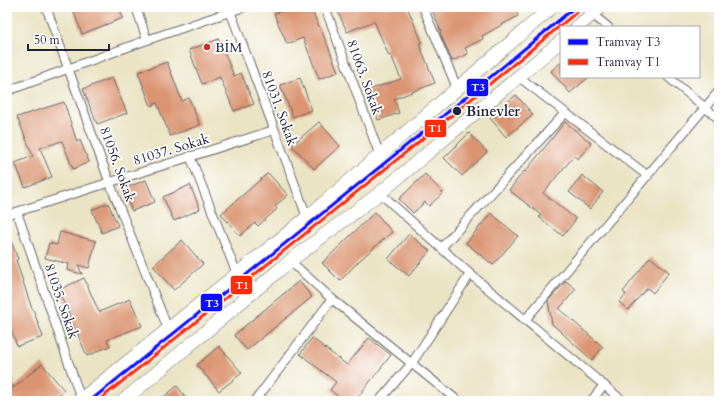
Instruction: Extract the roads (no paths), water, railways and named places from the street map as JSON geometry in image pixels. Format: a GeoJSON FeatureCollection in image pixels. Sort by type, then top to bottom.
{"type":"FeatureCollection","features":[{"type":"Feature","properties":{"kind":"main road"},"geometry":{"type":"LineString","coordinates":[[80,400],[307,217],[552,7]]}},
{"type":"Feature","properties":{"kind":"main road"},"geometry":{"type":"LineString","coordinates":[[578,26],[596,10]]}},
{"type":"Feature","properties":{"kind":"main road"},"geometry":{"type":"LineString","coordinates":[[125,400],[290,261],[380,193],[560,42]]}},
{"type":"Feature","properties":{"kind":"street","name":"81056. Sokak"},"geometry":{"type":"LineString","coordinates":[[46,7],[109,181],[168,329]]}},
{"type":"Feature","properties":{"kind":"street"},"geometry":{"type":"LineString","coordinates":[[136,7],[147,40]]}},
{"type":"Feature","properties":{"kind":"street"},"geometry":{"type":"LineString","coordinates":[[7,91],[230,10],[244,7]]}},
{"type":"Feature","properties":{"kind":"street","name":"81063. Sokak"},"geometry":{"type":"LineString","coordinates":[[325,7],[380,156]]}},
{"type":"Feature","properties":{"kind":"street"},"geometry":{"type":"LineString","coordinates":[[423,7],[457,88]]}},
{"type":"Feature","properties":{"kind":"street","name":"81031. Sokak"},"geometry":{"type":"LineString","coordinates":[[230,10],[307,217]]}},
{"type":"Feature","properties":{"kind":"street"},"geometry":{"type":"LineString","coordinates":[[596,10],[607,26]]}},
{"type":"Feature","properties":{"kind":"street"},"geometry":{"type":"LineString","coordinates":[[519,77],[648,176]]}},
{"type":"Feature","properties":{"kind":"street"},"geometry":{"type":"LineString","coordinates":[[669,78],[719,119]]}},
{"type":"Feature","properties":{"kind":"street"},"geometry":{"type":"LineString","coordinates":[[525,320],[719,92]]}},
{"type":"Feature","properties":{"kind":"street"},"geometry":{"type":"LineString","coordinates":[[442,247],[565,113]]}},
{"type":"Feature","properties":{"kind":"street","name":"81037. Sokak"},"geometry":{"type":"LineString","coordinates":[[7,215],[109,181],[274,130]]}},
{"type":"Feature","properties":{"kind":"street"},"geometry":{"type":"LineString","coordinates":[[190,156],[237,274]]}},
{"type":"Feature","properties":{"kind":"street"},"geometry":{"type":"LineString","coordinates":[[380,193],[442,247],[470,274],[623,401]]}},
{"type":"Feature","properties":{"kind":"street","name":"81035. Sokak"},"geometry":{"type":"LineString","coordinates":[[17,212],[80,400]]}},
{"type":"Feature","properties":{"kind":"street"},"geometry":{"type":"LineString","coordinates":[[290,261],[332,299],[458,401]]}},
{"type":"Feature","properties":{"kind":"street"},"geometry":{"type":"LineString","coordinates":[[379,401],[412,363],[470,274]]}},
{"type":"Feature","properties":{"kind":"street"},"geometry":{"type":"LineString","coordinates":[[255,401],[332,299]]}},
{"type":"Feature","properties":{"kind":"street"},"geometry":{"type":"LineString","coordinates":[[591,401],[604,385]]}},
{"type":"Feature","properties":{"kind":"tram line","name":"T3"},"geometry":{"type":"LineString","coordinates":[[90,401],[454,107],[575,7]]}},
{"type":"Feature","properties":{"kind":"tram line","name":"T1"},"geometry":{"type":"LineString","coordinates":[[98,401],[457,111],[578,11]]}},
{"type":"Feature","properties":{"kind":"place","name":"BİM"},"geometry":{"type":"Point","coordinates":[207,47]}},
{"type":"Feature","properties":{"kind":"place","name":"Binevler"},"geometry":{"type":"Point","coordinates":[457,111]}}]}
